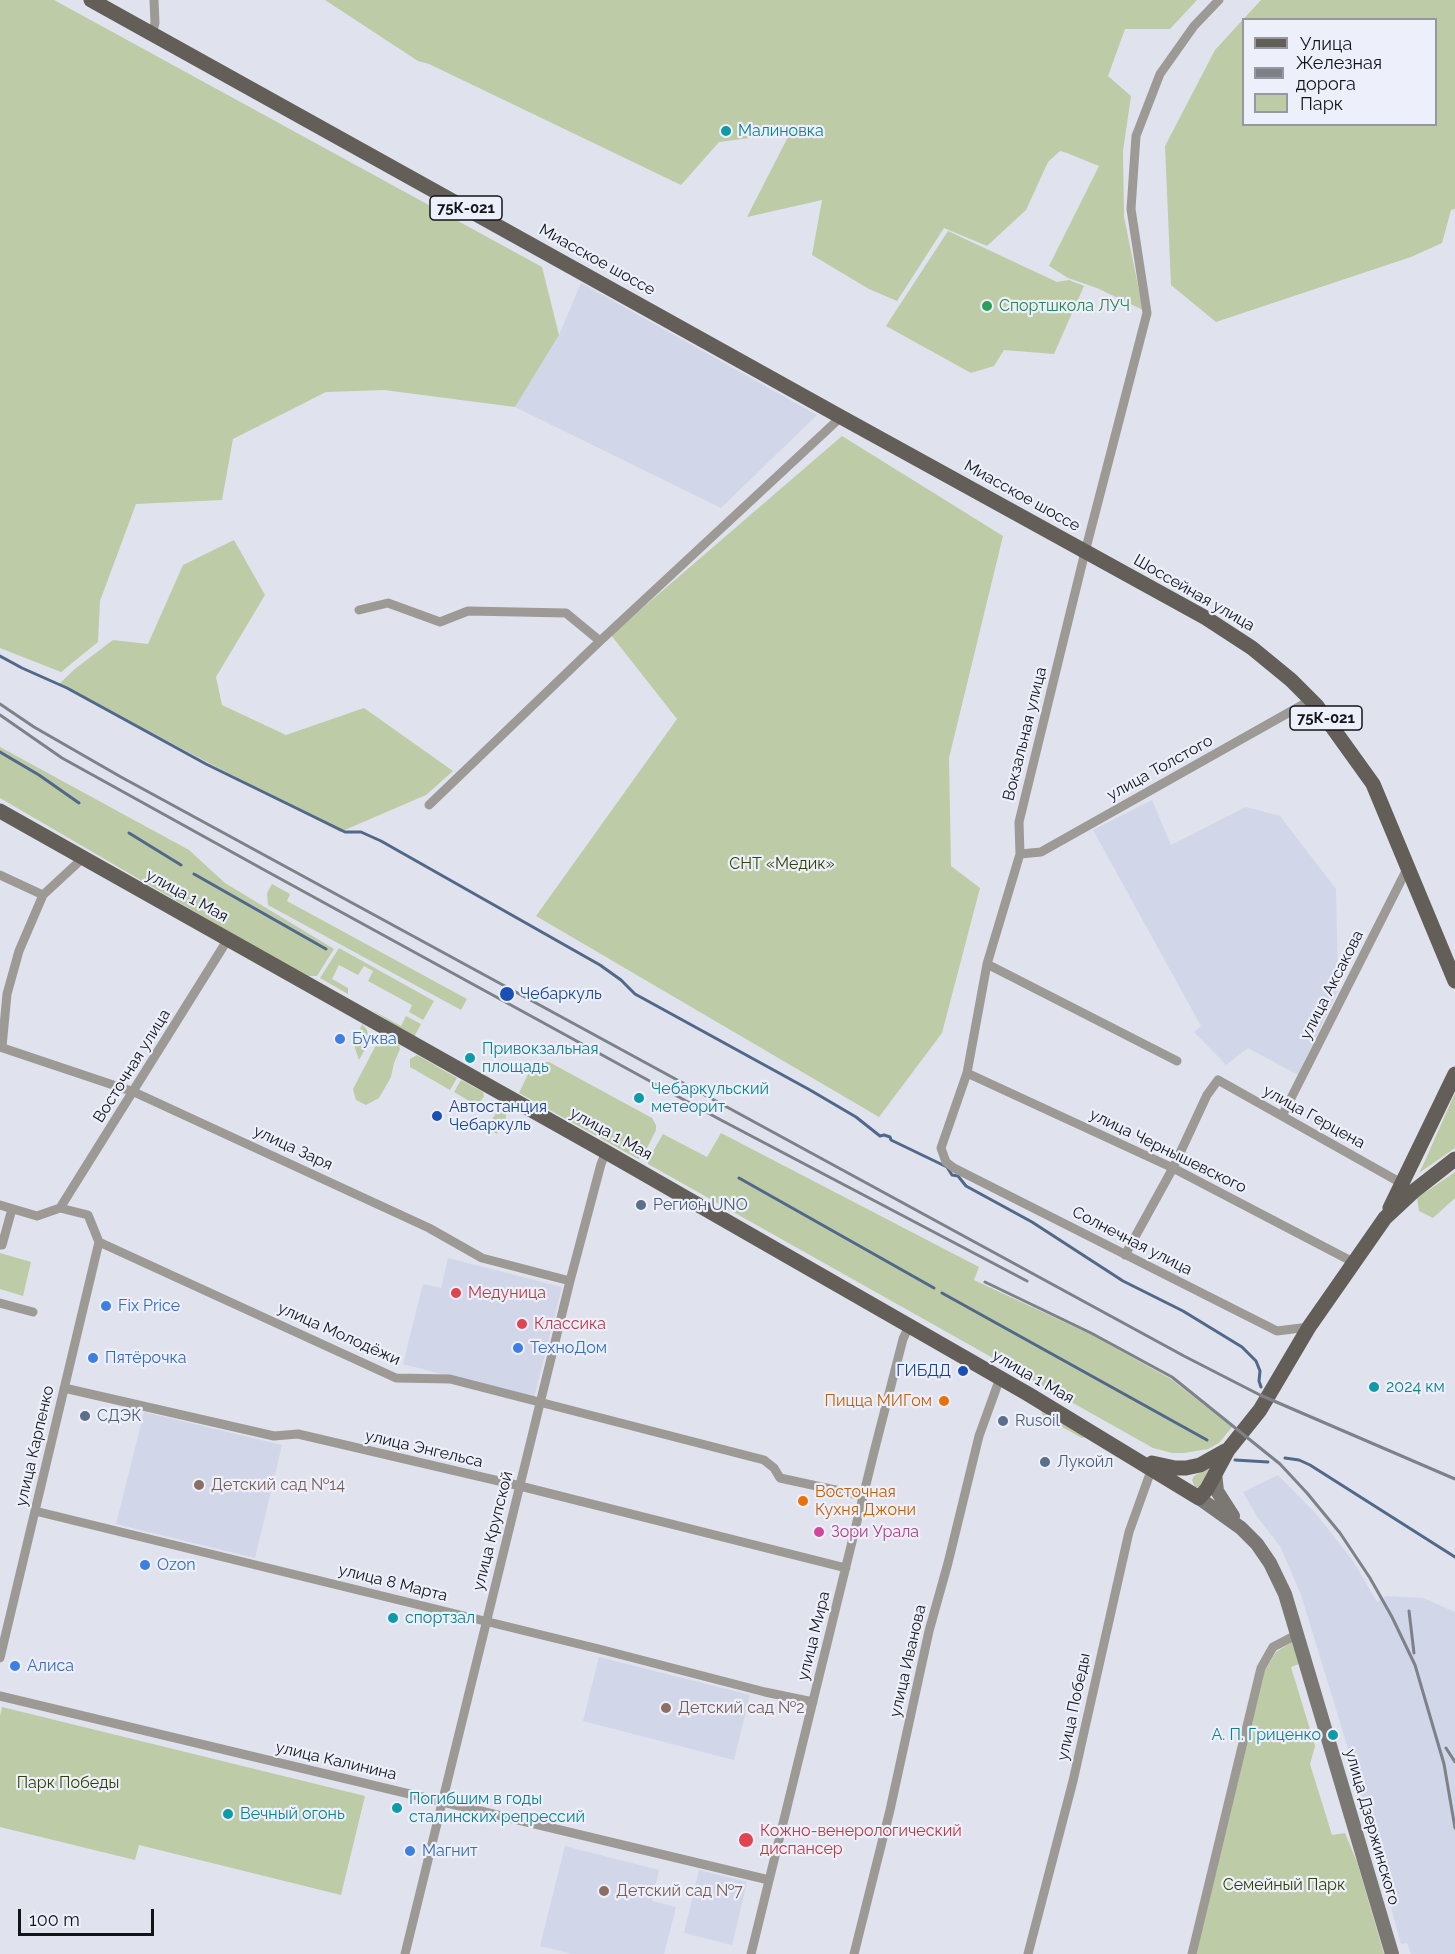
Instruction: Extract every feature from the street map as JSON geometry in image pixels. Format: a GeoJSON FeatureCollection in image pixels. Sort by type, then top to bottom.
{"type":"FeatureCollection","features":[{"type":"Feature","properties":{"kind":"main road","name":"Миасское шоссе"},"geometry":{"type":"LineString","coordinates":[[91,0],[1086,552]]}},
{"type":"Feature","properties":{"kind":"main road","name":"Шоссейная улица"},"geometry":{"type":"LineString","coordinates":[[1086,552],[1215,624],[1251,648],[1291,680],[1311,700],[1373,784],[1455,981]]}},
{"type":"Feature","properties":{"kind":"main road","name":"улица 1 Мая"},"geometry":{"type":"LineString","coordinates":[[0,811],[606,1152],[1000,1378],[1199,1497]]}},
{"type":"Feature","properties":{"kind":"main road"},"geometry":{"type":"LineString","coordinates":[[1199,1497],[1207,1489],[1228,1450],[1260,1410],[1309,1327],[1385,1218],[1455,1074]]}},
{"type":"Feature","properties":{"kind":"main road"},"geometry":{"type":"LineString","coordinates":[[1385,1218],[1414,1191],[1455,1160]]}},
{"type":"Feature","properties":{"kind":"main road"},"geometry":{"type":"LineString","coordinates":[[1185,1488],[1190,1475],[1200,1465],[1228,1450]]}},
{"type":"Feature","properties":{"kind":"main road"},"geometry":{"type":"LineString","coordinates":[[1146,1464],[1175,1468],[1200,1465]]}},
{"type":"Feature","properties":{"kind":"main road"},"geometry":{"type":"LineString","coordinates":[[1215,1473],[1217,1491],[1241,1528]]}},
{"type":"Feature","properties":{"kind":"main road","name":"улица Дзержинского"},"geometry":{"type":"LineString","coordinates":[[1199,1497],[1241,1528],[1257,1544],[1270,1563],[1285,1594],[1392,1954]]}},
{"type":"Feature","properties":{"kind":"street"},"geometry":{"type":"LineString","coordinates":[[152,34],[155,23],[154,0]]}},
{"type":"Feature","properties":{"kind":"street","name":"Вокзальная улица"},"geometry":{"type":"LineString","coordinates":[[946,1162],[941,1148],[967,1073],[987,964],[1020,854],[1019,822],[1147,313],[1131,209],[1136,136],[1160,74],[1194,26],[1219,0]]}},
{"type":"Feature","properties":{"kind":"street"},"geometry":{"type":"LineString","coordinates":[[429,805],[600,641],[841,417]]}},
{"type":"Feature","properties":{"kind":"street"},"geometry":{"type":"LineString","coordinates":[[359,610],[388,603],[440,622],[468,611],[566,613],[600,641]]}},
{"type":"Feature","properties":{"kind":"street","name":"улица Толстого"},"geometry":{"type":"LineString","coordinates":[[1020,854],[1041,852],[1311,700]]}},
{"type":"Feature","properties":{"kind":"street"},"geometry":{"type":"LineString","coordinates":[[1,1047],[7,994],[19,951],[43,895],[83,858]]}},
{"type":"Feature","properties":{"kind":"street","name":"улица Аксакова"},"geometry":{"type":"LineString","coordinates":[[1282,1116],[1408,867]]}},
{"type":"Feature","properties":{"kind":"street"},"geometry":{"type":"LineString","coordinates":[[0,875],[43,895]]}},
{"type":"Feature","properties":{"kind":"street","name":"Восточная улица"},"geometry":{"type":"LineString","coordinates":[[60,1208],[228,939]]}},
{"type":"Feature","properties":{"kind":"street"},"geometry":{"type":"LineString","coordinates":[[987,964],[1177,1061]]}},
{"type":"Feature","properties":{"kind":"street","name":"улица Заря"},"geometry":{"type":"LineString","coordinates":[[1,1047],[134,1092],[418,1223],[482,1258],[570,1281]]}},
{"type":"Feature","properties":{"kind":"street","name":"улица Чернышевского"},"geometry":{"type":"LineString","coordinates":[[967,1073],[1173,1168],[1353,1262]]}},
{"type":"Feature","properties":{"kind":"street","name":"улица Герцена"},"geometry":{"type":"LineString","coordinates":[[1173,1168],[1212,1087],[1218,1080],[1402,1184]]}},
{"type":"Feature","properties":{"kind":"street","name":"улица Крупской"},"geometry":{"type":"LineString","coordinates":[[405,1954],[570,1281],[606,1152]]}},
{"type":"Feature","properties":{"kind":"street","name":"Солнечная улица"},"geometry":{"type":"LineString","coordinates":[[946,1162],[1277,1331],[1309,1327]]}},
{"type":"Feature","properties":{"kind":"street"},"geometry":{"type":"LineString","coordinates":[[1125,1254],[1173,1168]]}},
{"type":"Feature","properties":{"kind":"street"},"geometry":{"type":"LineString","coordinates":[[0,1205],[37,1216],[60,1208],[88,1215],[99,1242]]}},
{"type":"Feature","properties":{"kind":"street"},"geometry":{"type":"LineString","coordinates":[[0,1245],[2,1245],[12,1209]]}},
{"type":"Feature","properties":{"kind":"street","name":"улица Карпенко"},"geometry":{"type":"LineString","coordinates":[[0,1658],[99,1242]]}},
{"type":"Feature","properties":{"kind":"street","name":"улица Молодёжи"},"geometry":{"type":"LineString","coordinates":[[99,1242],[396,1378],[450,1379],[764,1460],[774,1468],[780,1478],[863,1496]]}},
{"type":"Feature","properties":{"kind":"street"},"geometry":{"type":"LineString","coordinates":[[0,1304],[33,1312]]}},
{"type":"Feature","properties":{"kind":"street","name":"улица Мира"},"geometry":{"type":"LineString","coordinates":[[751,1954],[863,1496],[903,1339],[909,1326]]}},
{"type":"Feature","properties":{"kind":"street","name":"улица Иванова"},"geometry":{"type":"LineString","coordinates":[[854,1954],[890,1810],[929,1631],[979,1436],[1000,1378]]}},
{"type":"Feature","properties":{"kind":"street","name":"улица Энгельса"},"geometry":{"type":"LineString","coordinates":[[64,1388],[274,1436],[298,1434],[520,1486],[846,1568]]}},
{"type":"Feature","properties":{"kind":"street","name":"улица Победы"},"geometry":{"type":"LineString","coordinates":[[1028,1954],[1073,1781],[1146,1464]]}},
{"type":"Feature","properties":{"kind":"street","name":"улица 8 Марта"},"geometry":{"type":"LineString","coordinates":[[35,1510],[813,1702]]}},
{"type":"Feature","properties":{"kind":"street"},"geometry":{"type":"LineString","coordinates":[[1192,1954],[1261,1668],[1273,1647],[1298,1634]]}},
{"type":"Feature","properties":{"kind":"street","name":"улица Калинина"},"geometry":{"type":"LineString","coordinates":[[0,1696],[769,1880]]}},
{"type":"Feature","properties":{"kind":"shaded area"},"geometry":{"type":"Polygon","coordinates":[[[581,283],[817,415],[721,508],[515,407],[559,335],[581,283]]]}},
{"type":"Feature","properties":{"kind":"shaded area"},"geometry":{"type":"Polygon","coordinates":[[[1152,800],[1171,845],[1246,807],[1280,816],[1336,889],[1338,990],[1298,1075],[1248,1048],[1226,1065],[1194,1032],[1201,1026],[1093,830],[1152,800]]]}},
{"type":"Feature","properties":{"kind":"shaded area"},"geometry":{"type":"Polygon","coordinates":[[[448,1258],[562,1287],[534,1398],[403,1364],[423,1284],[441,1288],[448,1258]]]}},
{"type":"Feature","properties":{"kind":"shaded area","name":"Детский сад №14"},"geometry":{"type":"Polygon","coordinates":[[[144,1412],[282,1445],[255,1558],[116,1524],[144,1412]]]}},
{"type":"Feature","properties":{"kind":"shaded area"},"geometry":{"type":"Polygon","coordinates":[[[1278,1475],[1317,1515],[1353,1561],[1377,1602],[1386,1596],[1423,1598],[1455,1612],[1455,1954],[1411,1954],[1407,1943],[1401,1944],[1347,1745],[1301,1595],[1280,1546],[1258,1518],[1243,1492],[1278,1475]]]}},
{"type":"Feature","properties":{"kind":"shaded area","name":"Детский сад №2"},"geometry":{"type":"Polygon","coordinates":[[[599,1657],[750,1695],[734,1760],[583,1721],[599,1657]]]}},
{"type":"Feature","properties":{"kind":"shaded area","name":"Детский сад №7"},"geometry":{"type":"Polygon","coordinates":[[[565,1846],[659,1870],[652,1901],[676,1907],[664,1954],[572,1954],[540,1946],[565,1846]]]}},
{"type":"Feature","properties":{"kind":"shaded area"},"geometry":{"type":"Polygon","coordinates":[[[699,1870],[747,1882],[732,1945],[684,1933],[699,1870]]]}},
{"type":"Feature","properties":{"kind":"green space"},"geometry":{"type":"Polygon","coordinates":[[[0,0],[54,0],[542,267],[559,335],[515,407],[384,390],[326,392],[233,439],[222,500],[136,504],[100,601],[98,642],[61,672],[0,648],[0,0]]]}},
{"type":"Feature","properties":{"kind":"green space"},"geometry":{"type":"Polygon","coordinates":[[[325,0],[1197,0],[1170,29],[1125,29],[1108,76],[1131,96],[1123,151],[1124,217],[1143,310],[1097,288],[1068,278],[1049,266],[1099,166],[1067,153],[1060,151],[1048,162],[1026,210],[987,246],[944,228],[897,301],[869,289],[812,255],[822,200],[747,217],[790,133],[719,142],[681,185],[429,64],[418,61],[325,0]]]}},
{"type":"Feature","properties":{"kind":"green space"},"geometry":{"type":"Polygon","coordinates":[[[1261,0],[1455,0],[1455,209],[1451,210],[1442,243],[1411,257],[1216,322],[1171,285],[1165,146],[1215,50],[1242,21],[1242,126],[1437,126],[1437,18],[1244,18],[1261,0]]]}},
{"type":"Feature","properties":{"kind":"green space","name":"Спортшкола ЛУЧ"},"geometry":{"type":"Polygon","coordinates":[[[948,231],[1057,282],[1069,280],[1084,286],[1054,354],[1004,350],[994,366],[971,373],[886,326],[948,231]]]}},
{"type":"Feature","properties":{"kind":"green space","name":"СНТ «Медик»"},"geometry":{"type":"Polygon","coordinates":[[[842,436],[1003,536],[949,758],[951,866],[980,888],[942,1033],[879,1117],[536,916],[677,719],[611,635],[842,436]]]}},
{"type":"Feature","properties":{"kind":"green space"},"geometry":{"type":"Polygon","coordinates":[[[234,540],[265,595],[216,677],[222,705],[286,735],[364,708],[453,771],[426,795],[340,832],[59,684],[113,640],[148,644],[183,565],[234,540]]]}},
{"type":"Feature","properties":{"kind":"green space"},"geometry":{"type":"Polygon","coordinates":[[[0,747],[189,850],[225,883],[334,949],[317,976],[305,976],[0,798],[0,747]]]}},
{"type":"Feature","properties":{"kind":"green space"},"geometry":{"type":"Polygon","coordinates":[[[272,884],[290,894],[287,901],[467,999],[461,1010],[268,905],[267,893],[272,884]]]}},
{"type":"Feature","properties":{"kind":"green space"},"geometry":{"type":"Polygon","coordinates":[[[339,948],[434,1001],[423,1020],[409,1012],[412,1005],[368,981],[373,971],[364,966],[358,975],[339,965],[332,979],[348,988],[348,994],[320,978],[339,948]]]}},
{"type":"Feature","properties":{"kind":"green space"},"geometry":{"type":"Polygon","coordinates":[[[370,1009],[401,1026],[406,1016],[421,1024],[414,1037],[370,1009]]]}},
{"type":"Feature","properties":{"kind":"green space"},"geometry":{"type":"Polygon","coordinates":[[[362,1024],[367,1030],[369,1042],[359,1060],[354,1045],[362,1024]]]}},
{"type":"Feature","properties":{"kind":"green space"},"geometry":{"type":"Polygon","coordinates":[[[390,1039],[399,1045],[400,1049],[391,1077],[379,1098],[366,1105],[356,1100],[353,1089],[375,1047],[383,1040],[390,1039]]]}},
{"type":"Feature","properties":{"kind":"green space"},"geometry":{"type":"Polygon","coordinates":[[[417,1055],[457,1078],[450,1090],[410,1067],[410,1059],[417,1055]]]}},
{"type":"Feature","properties":{"kind":"green space"},"geometry":{"type":"Polygon","coordinates":[[[534,1062],[549,1062],[652,1118],[656,1130],[642,1158],[638,1159],[519,1093],[534,1062]]]}},
{"type":"Feature","properties":{"kind":"green space"},"geometry":{"type":"Polygon","coordinates":[[[461,1080],[483,1092],[484,1096],[479,1104],[476,1105],[454,1092],[461,1080]]]}},
{"type":"Feature","properties":{"kind":"green space"},"geometry":{"type":"Polygon","coordinates":[[[1455,1093],[1455,1148],[1419,1173],[1424,1163],[1455,1093]]]}},
{"type":"Feature","properties":{"kind":"green space"},"geometry":{"type":"Polygon","coordinates":[[[499,1109],[506,1114],[506,1119],[497,1134],[486,1128],[499,1109]]]}},
{"type":"Feature","properties":{"kind":"green space"},"geometry":{"type":"Polygon","coordinates":[[[721,1133],[979,1267],[974,1280],[1090,1334],[1171,1379],[1232,1427],[1219,1443],[1208,1449],[1172,1453],[1153,1448],[648,1164],[663,1134],[707,1157],[721,1133]]]}},
{"type":"Feature","properties":{"kind":"green space"},"geometry":{"type":"Polygon","coordinates":[[[1455,1172],[1455,1198],[1433,1218],[1419,1211],[1417,1198],[1455,1172]]]}},
{"type":"Feature","properties":{"kind":"green space"},"geometry":{"type":"Polygon","coordinates":[[[0,1253],[31,1262],[23,1296],[0,1289],[0,1253]]]}},
{"type":"Feature","properties":{"kind":"green space"},"geometry":{"type":"Polygon","coordinates":[[[1043,1409],[1087,1437],[1082,1438],[1044,1417],[1041,1411],[1043,1409]]]}},
{"type":"Feature","properties":{"kind":"green space"},"geometry":{"type":"Polygon","coordinates":[[[1209,1468],[1204,1485],[1200,1488],[1195,1487],[1192,1480],[1194,1476],[1209,1468]]]}},
{"type":"Feature","properties":{"kind":"green space","name":"Семейный Парк"},"geometry":{"type":"Polygon","coordinates":[[[1292,1642],[1299,1664],[1291,1667],[1315,1746],[1310,1764],[1332,1835],[1345,1833],[1357,1862],[1384,1954],[1196,1954],[1265,1670],[1276,1652],[1292,1642]]]}},
{"type":"Feature","properties":{"kind":"green space","name":"Парк Победы"},"geometry":{"type":"Polygon","coordinates":[[[2,1707],[365,1796],[341,1895],[139,1845],[135,1860],[0,1827],[0,1716],[2,1707]]]}},
{"type":"Feature","properties":{"kind":"waterway"},"geometry":{"type":"LineString","coordinates":[[0,656],[67,688],[206,764],[345,832],[361,832],[381,841],[600,965],[621,980],[635,994],[810,1090],[856,1117],[880,1136],[890,1137],[891,1140],[947,1167],[952,1175],[958,1176],[966,1186],[1032,1222],[1123,1281],[1183,1311],[1242,1347],[1256,1361],[1260,1371],[1261,1387]]}},
{"type":"Feature","properties":{"kind":"waterway"},"geometry":{"type":"LineString","coordinates":[[0,752],[39,775],[79,803]]}},
{"type":"Feature","properties":{"kind":"waterway"},"geometry":{"type":"LineString","coordinates":[[129,833],[181,865]]}},
{"type":"Feature","properties":{"kind":"waterway"},"geometry":{"type":"LineString","coordinates":[[194,874],[326,949]]}},
{"type":"Feature","properties":{"kind":"waterway"},"geometry":{"type":"LineString","coordinates":[[739,1178],[934,1288]]}},
{"type":"Feature","properties":{"kind":"waterway"},"geometry":{"type":"LineString","coordinates":[[942,1293],[1207,1440]]}},
{"type":"Feature","properties":{"kind":"waterway"},"geometry":{"type":"LineString","coordinates":[[1285,1458],[1299,1460],[1310,1465],[1455,1557]]}},
{"type":"Feature","properties":{"kind":"waterway"},"geometry":{"type":"LineString","coordinates":[[1235,1460],[1268,1462]]}},
{"type":"Feature","properties":{"kind":"railway"},"geometry":{"type":"LineString","coordinates":[[0,704],[34,727],[121,777],[1184,1356],[1260,1395],[1455,1479]]}},
{"type":"Feature","properties":{"kind":"railway"},"geometry":{"type":"LineString","coordinates":[[0,715],[62,758],[268,872],[719,1119],[1027,1281]]}},
{"type":"Feature","properties":{"kind":"railway"},"geometry":{"type":"LineString","coordinates":[[985,1282],[1091,1333],[1172,1377],[1280,1464],[1307,1493],[1340,1533],[1370,1578],[1415,1665],[1444,1764],[1455,1828]]}},
{"type":"Feature","properties":{"kind":"railway"},"geometry":{"type":"LineString","coordinates":[[1409,1611],[1414,1653]]}},
{"type":"Feature","properties":{"kind":"railway"},"geometry":{"type":"LineString","coordinates":[[1446,1748],[1455,1762]]}},
{"type":"Feature","properties":{"kind":"place","name":"Малиновка"},"geometry":{"type":"Point","coordinates":[726,131]}},
{"type":"Feature","properties":{"kind":"place","name":"Спортшкола ЛУЧ"},"geometry":{"type":"Point","coordinates":[987,306]}},
{"type":"Feature","properties":{"kind":"place","name":"Чебаркуль"},"geometry":{"type":"Point","coordinates":[507,994]}},
{"type":"Feature","properties":{"kind":"place","name":"Буква"},"geometry":{"type":"Point","coordinates":[340,1039]}},
{"type":"Feature","properties":{"kind":"place","name":"Привокзальная площадь"},"geometry":{"type":"Point","coordinates":[470,1058]}},
{"type":"Feature","properties":{"kind":"place","name":"Чебаркульский метеорит"},"geometry":{"type":"Point","coordinates":[639,1098]}},
{"type":"Feature","properties":{"kind":"place","name":"Автостанция Чебаркуль"},"geometry":{"type":"Point","coordinates":[437,1116]}},
{"type":"Feature","properties":{"kind":"place","name":"Регион UNO"},"geometry":{"type":"Point","coordinates":[641,1205]}},
{"type":"Feature","properties":{"kind":"place","name":"Медуница"},"geometry":{"type":"Point","coordinates":[456,1293]}},
{"type":"Feature","properties":{"kind":"place","name":"Fix Price"},"geometry":{"type":"Point","coordinates":[106,1306]}},
{"type":"Feature","properties":{"kind":"place","name":"Классика"},"geometry":{"type":"Point","coordinates":[522,1324]}},
{"type":"Feature","properties":{"kind":"place","name":"ТехноДом"},"geometry":{"type":"Point","coordinates":[518,1348]}},
{"type":"Feature","properties":{"kind":"place","name":"Пятёрочка"},"geometry":{"type":"Point","coordinates":[93,1358]}},
{"type":"Feature","properties":{"kind":"place","name":"ГИБДД"},"geometry":{"type":"Point","coordinates":[963,1371]}},
{"type":"Feature","properties":{"kind":"place","name":"2024 км"},"geometry":{"type":"Point","coordinates":[1374,1387]}},
{"type":"Feature","properties":{"kind":"place","name":"Пицца МИГом"},"geometry":{"type":"Point","coordinates":[944,1401]}},
{"type":"Feature","properties":{"kind":"place","name":"СДЭК"},"geometry":{"type":"Point","coordinates":[85,1416]}},
{"type":"Feature","properties":{"kind":"place","name":"Rusoil"},"geometry":{"type":"Point","coordinates":[1003,1421]}},
{"type":"Feature","properties":{"kind":"place","name":"Лукойл"},"geometry":{"type":"Point","coordinates":[1045,1462]}},
{"type":"Feature","properties":{"kind":"place","name":"Детский сад №14"},"geometry":{"type":"Point","coordinates":[199,1485]}},
{"type":"Feature","properties":{"kind":"place","name":"Восточная Кухня Джони"},"geometry":{"type":"Point","coordinates":[803,1501]}},
{"type":"Feature","properties":{"kind":"place","name":"Зори Урала"},"geometry":{"type":"Point","coordinates":[819,1532]}},
{"type":"Feature","properties":{"kind":"place","name":"Ozon"},"geometry":{"type":"Point","coordinates":[145,1565]}},
{"type":"Feature","properties":{"kind":"place","name":"спортзал"},"geometry":{"type":"Point","coordinates":[393,1618]}},
{"type":"Feature","properties":{"kind":"place","name":"Алиса"},"geometry":{"type":"Point","coordinates":[15,1666]}},
{"type":"Feature","properties":{"kind":"place","name":"Детский сад №2"},"geometry":{"type":"Point","coordinates":[666,1708]}},
{"type":"Feature","properties":{"kind":"place","name":"А. П. Гриценко"},"geometry":{"type":"Point","coordinates":[1333,1735]}},
{"type":"Feature","properties":{"kind":"place","name":"Погибшим в годы сталинских репрессий"},"geometry":{"type":"Point","coordinates":[397,1808]}},
{"type":"Feature","properties":{"kind":"place","name":"Вечный огонь"},"geometry":{"type":"Point","coordinates":[228,1814]}},
{"type":"Feature","properties":{"kind":"place","name":"Кожно-венерологический диспансер"},"geometry":{"type":"Point","coordinates":[746,1840]}},
{"type":"Feature","properties":{"kind":"place","name":"Магнит"},"geometry":{"type":"Point","coordinates":[410,1851]}},
{"type":"Feature","properties":{"kind":"place","name":"Детский сад №7"},"geometry":{"type":"Point","coordinates":[604,1891]}}]}
